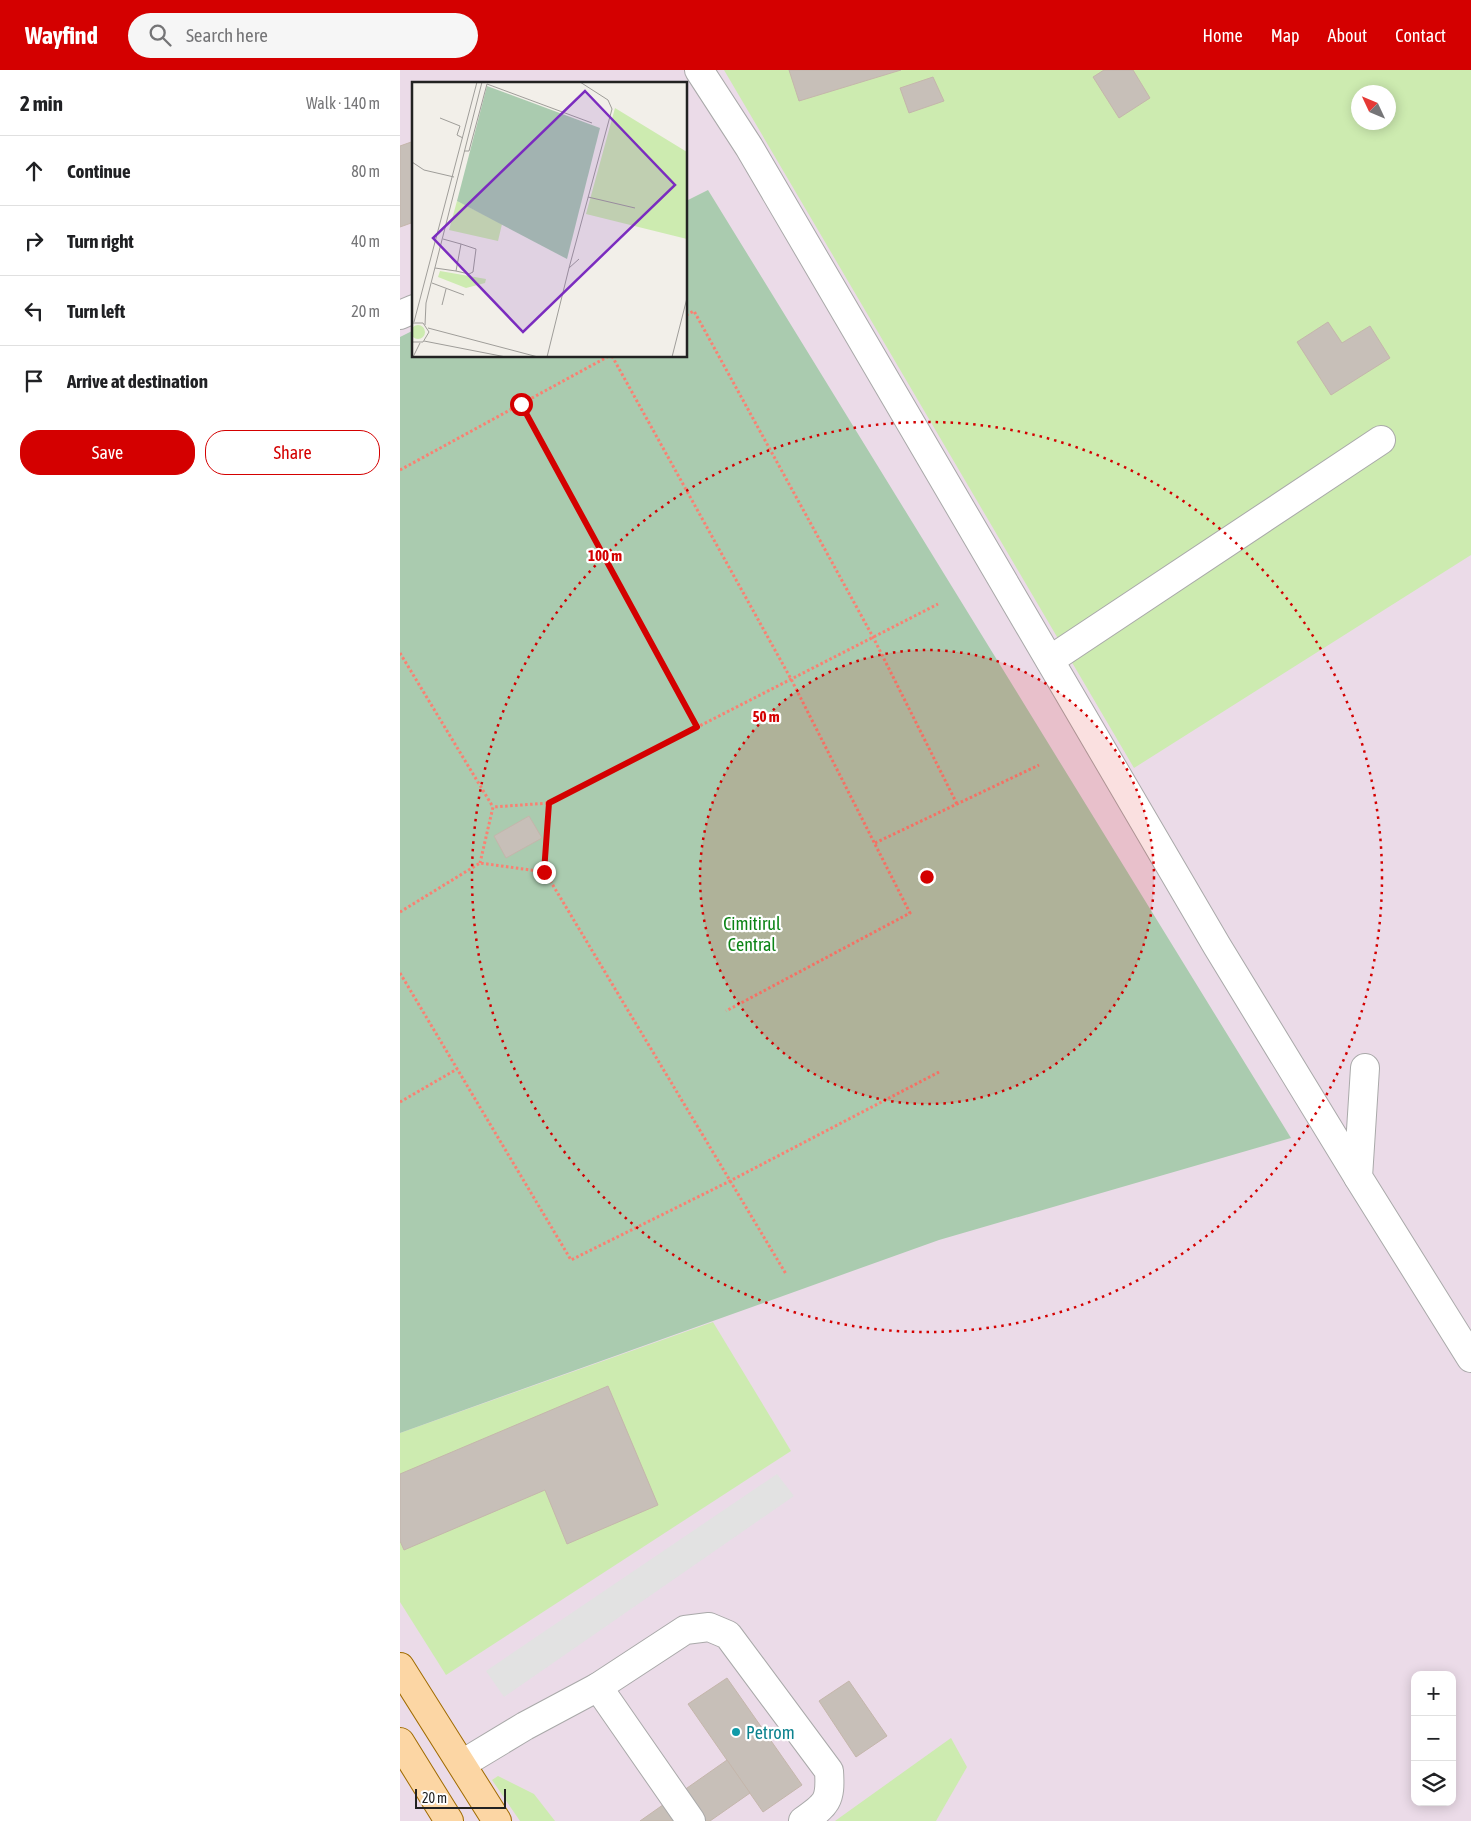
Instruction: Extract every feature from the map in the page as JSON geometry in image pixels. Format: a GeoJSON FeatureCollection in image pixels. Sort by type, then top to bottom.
{"type":"FeatureCollection","features":[{"type":"Feature","properties":{"kind":"main road"},"geometry":{"type":"LineString","coordinates":[[400,1666],[496,1821]]}},
{"type":"Feature","properties":{"kind":"main road"},"geometry":{"type":"LineString","coordinates":[[400,1742],[449,1821]]}},
{"type":"Feature","properties":{"kind":"main road"},"geometry":{"type":"LineString","coordinates":[[427,1785],[462,1764]]}},
{"type":"Feature","properties":{"kind":"lane"},"geometry":{"type":"LineString","coordinates":[[699,70],[754,156],[1217,946],[1471,1358]]}},
{"type":"Feature","properties":{"kind":"lane"},"geometry":{"type":"LineString","coordinates":[[400,315],[412,310]]}},
{"type":"Feature","properties":{"kind":"lane"},"geometry":{"type":"LineString","coordinates":[[1050,660],[1381,440]]}},
{"type":"Feature","properties":{"kind":"lane"},"geometry":{"type":"LineString","coordinates":[[1358,1177],[1365,1068]]}},
{"type":"Feature","properties":{"kind":"lane"},"geometry":{"type":"LineString","coordinates":[[462,1764],[525,1726],[598,1687],[685,1630],[709,1627],[728,1635],[828,1771],[830,1791],[826,1800],[822,1808],[803,1821]]}},
{"type":"Feature","properties":{"kind":"lane"},"geometry":{"type":"LineString","coordinates":[[598,1687],[691,1821]]}},
{"type":"Feature","properties":{"kind":"path"},"geometry":{"type":"LineString","coordinates":[[688,314],[694,311],[873,637],[958,804]]}},
{"type":"Feature","properties":{"kind":"path"},"geometry":{"type":"LineString","coordinates":[[400,470],[606,358]]}},
{"type":"Feature","properties":{"kind":"path"},"geometry":{"type":"LineString","coordinates":[[611,358],[791,679],[910,913],[726,1011]]}},
{"type":"Feature","properties":{"kind":"path"},"geometry":{"type":"LineString","coordinates":[[521,404],[697,727]]}},
{"type":"Feature","properties":{"kind":"path"},"geometry":{"type":"LineString","coordinates":[[493,807],[549,803],[938,604]]}},
{"type":"Feature","properties":{"kind":"path"},"geometry":{"type":"LineString","coordinates":[[400,653],[493,807],[480,863]]}},
{"type":"Feature","properties":{"kind":"path"},"geometry":{"type":"LineString","coordinates":[[875,843],[1039,765]]}},
{"type":"Feature","properties":{"kind":"path"},"geometry":{"type":"LineString","coordinates":[[549,803],[544,872],[786,1274]]}},
{"type":"Feature","properties":{"kind":"path"},"geometry":{"type":"LineString","coordinates":[[400,912],[480,863],[544,872]]}},
{"type":"Feature","properties":{"kind":"path"},"geometry":{"type":"LineString","coordinates":[[400,973],[571,1260],[730,1181],[939,1072]]}},
{"type":"Feature","properties":{"kind":"path"},"geometry":{"type":"LineString","coordinates":[[400,1102],[457,1069]]}},
{"type":"Feature","properties":{"kind":"shaded area"},"geometry":{"type":"Polygon","coordinates":[[[400,70],[1471,70],[1471,1821],[400,1821],[400,70]]]}},
{"type":"Feature","properties":{"kind":"shaded area"},"geometry":{"type":"Polygon","coordinates":[[[777,1474],[794,1496],[504,1697],[486,1671],[777,1474]]]}},
{"type":"Feature","properties":{"kind":"green space"},"geometry":{"type":"Polygon","coordinates":[[[724,70],[1471,70],[1471,555],[1134,768],[724,70]]]}},
{"type":"Feature","properties":{"kind":"green space","name":"Cimitirul Central"},"geometry":{"type":"Polygon","coordinates":[[[708,190],[1291,1138],[939,1240],[400,1433],[400,337],[412,331],[412,358],[688,358],[688,200],[708,190]]]}},
{"type":"Feature","properties":{"kind":"green space"},"geometry":{"type":"Polygon","coordinates":[[[713,1322],[791,1451],[446,1675],[400,1602],[400,1433],[713,1322]]]}},
{"type":"Feature","properties":{"kind":"green space"},"geometry":{"type":"Polygon","coordinates":[[[951,1738],[967,1767],[936,1821],[835,1821],[951,1738]]]}},
{"type":"Feature","properties":{"kind":"green space"},"geometry":{"type":"Polygon","coordinates":[[[498,1776],[534,1794],[555,1821],[520,1821],[492,1780],[498,1776]]]}},
{"type":"Feature","properties":{"kind":"building"},"geometry":{"type":"Polygon","coordinates":[[[789,70],[901,70],[799,101],[789,70]]]}},
{"type":"Feature","properties":{"kind":"building"},"geometry":{"type":"Polygon","coordinates":[[[1104,70],[1133,70],[1150,98],[1119,118],[1093,77],[1104,70]]]}},
{"type":"Feature","properties":{"kind":"building"},"geometry":{"type":"Polygon","coordinates":[[[933,77],[944,101],[909,113],[900,88],[933,77]]]}},
{"type":"Feature","properties":{"kind":"building"},"geometry":{"type":"Polygon","coordinates":[[[412,142],[412,223],[400,227],[400,146],[412,142]]]}},
{"type":"Feature","properties":{"kind":"building"},"geometry":{"type":"Polygon","coordinates":[[[1328,322],[1342,343],[1370,326],[1390,358],[1331,395],[1297,342],[1328,322]]]}},
{"type":"Feature","properties":{"kind":"building"},"geometry":{"type":"Polygon","coordinates":[[[529,816],[542,838],[506,858],[494,836],[529,816]]]}},
{"type":"Feature","properties":{"kind":"building"},"geometry":{"type":"Polygon","coordinates":[[[608,1386],[658,1505],[567,1544],[545,1490],[404,1550],[400,1541],[400,1474],[608,1386]]]}},
{"type":"Feature","properties":{"kind":"building","name":"Petrom"},"geometry":{"type":"Polygon","coordinates":[[[727,1678],[802,1785],[763,1812],[688,1704],[727,1678]]]}},
{"type":"Feature","properties":{"kind":"building"},"geometry":{"type":"Polygon","coordinates":[[[849,1681],[887,1736],[856,1757],[819,1701],[849,1681]]]}},
{"type":"Feature","properties":{"kind":"building","name":"Petrom"},"geometry":{"type":"Polygon","coordinates":[[[727,1760],[750,1793],[710,1821],[640,1821],[727,1760]]]}},
{"type":"Feature","properties":{"kind":"place","name":"Petrom"},"geometry":{"type":"Point","coordinates":[736,1732]}},
{"type":"Feature","properties":{"kind":"route"},"geometry":{"type":"LineString","coordinates":[[521,404],[697,727],[549,803],[544,872]]}}]}
